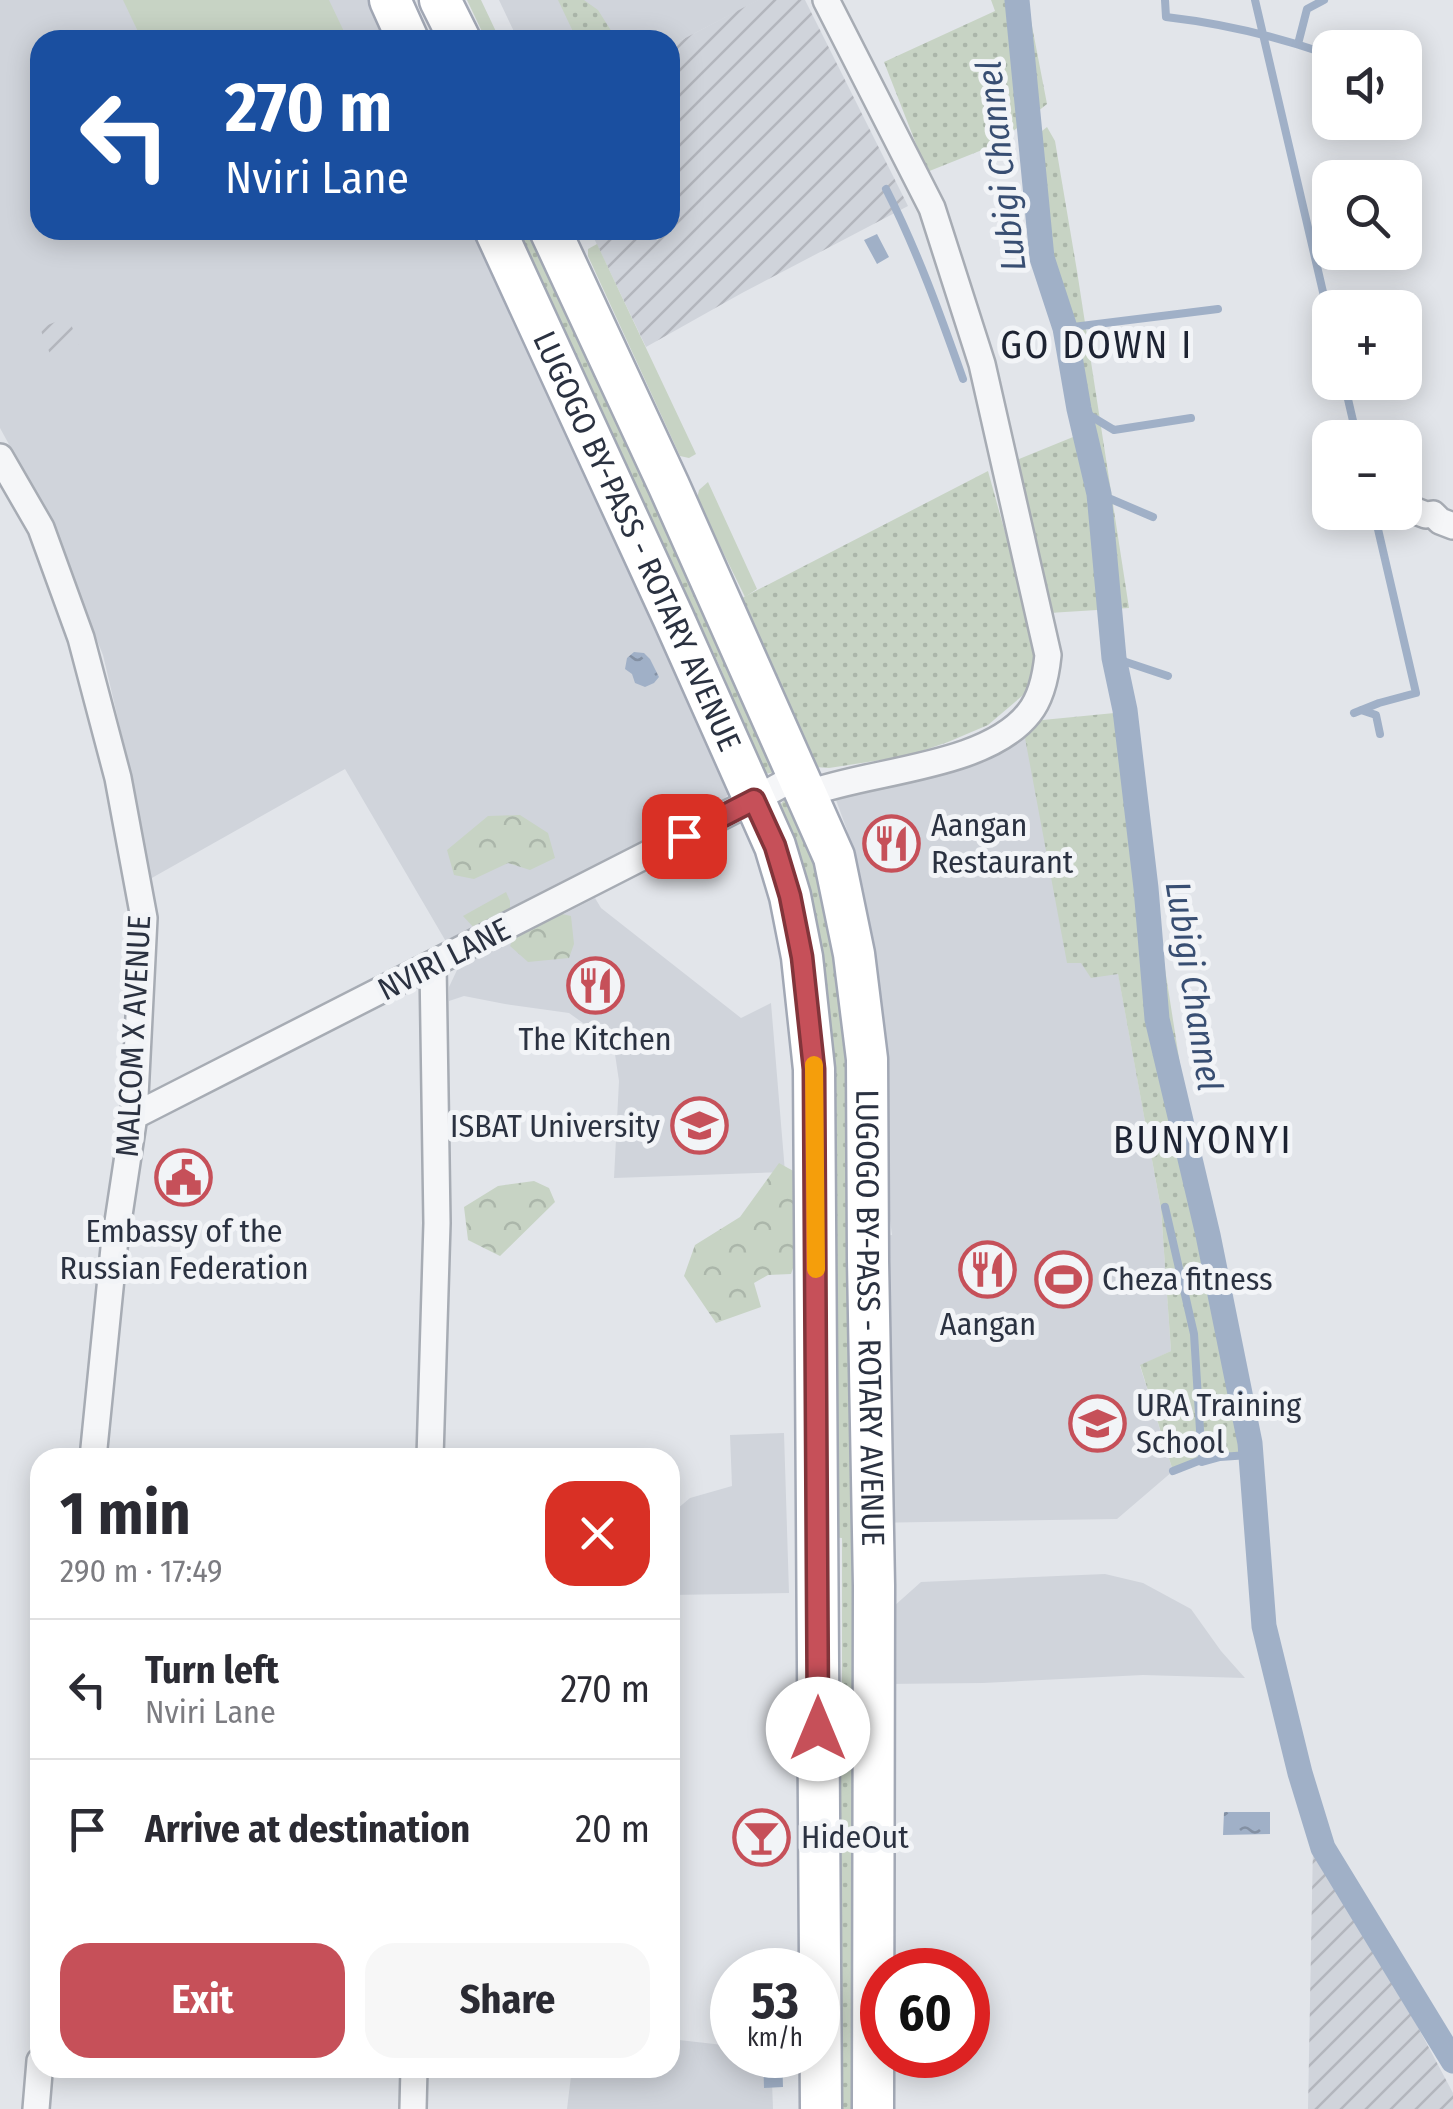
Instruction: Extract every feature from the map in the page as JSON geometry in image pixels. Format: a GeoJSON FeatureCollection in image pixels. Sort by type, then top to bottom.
{"type":"FeatureCollection","features":[{"type":"Feature","properties":{"kind":"main road"},"geometry":{"type":"LineString","coordinates":[[440,0],[455,30]]}},
{"type":"Feature","properties":{"kind":"main road","name":"LUGOGO BY-PASS - ROTARY AVENUE"},"geometry":{"type":"LineString","coordinates":[[500,240],[775,846],[802,957],[814,1069],[821,2109]]}},
{"type":"Feature","properties":{"kind":"main road","name":"LUGOGO BY-PASS - ROTARY AVENUE"},"geometry":{"type":"LineString","coordinates":[[555,240],[834,857],[854,954],[868,1059],[874,1586],[873,2109]]}},
{"type":"Feature","properties":{"kind":"street","name":"NVIRI LANE"},"geometry":{"type":"LineString","coordinates":[[134,1116],[754,800],[803,784],[825,788],[916,768],[1006,735],[1030,713],[1046,678],[1048,656],[982,364],[932,208],[826,0]]}},
{"type":"Feature","properties":{"kind":"street","name":"MALCOM X AVENUE"},"geometry":{"type":"LineString","coordinates":[[0,458],[41,528],[81,638],[125,812],[144,918],[134,1116],[114,1248],[93,1448]]}},
{"type":"Feature","properties":{"kind":"street"},"geometry":{"type":"LineString","coordinates":[[1422,513],[1433,514],[1453,526]]}},
{"type":"Feature","properties":{"kind":"street"},"geometry":{"type":"LineString","coordinates":[[430,1448],[437,1223],[433,964]]}},
{"type":"Feature","properties":{"kind":"street"},"geometry":{"type":"LineString","coordinates":[[36,2109],[39,2078]]}},
{"type":"Feature","properties":{"kind":"street"},"geometry":{"type":"LineString","coordinates":[[413,2109],[414,2078]]}},
{"type":"Feature","properties":{"kind":"shaded area"},"geometry":{"type":"Polygon","coordinates":[[[0,0],[380,0],[394,30],[30,30],[30,240],[489,240],[730,792],[715,811],[448,945],[345,769],[150,879],[133,783],[103,655],[40,501],[0,428],[0,0]]]}},
{"type":"Feature","properties":{"kind":"shaded area"},"geometry":{"type":"Polygon","coordinates":[[[499,0],[759,0],[680,41],[680,30],[513,30],[499,0]]]}},
{"type":"Feature","properties":{"kind":"shaded area"},"geometry":{"type":"Polygon","coordinates":[[[758,0],[805,0],[908,206],[646,347],[595,240],[680,240],[680,41],[758,0]]]}},
{"type":"Feature","properties":{"kind":"shaded area"},"geometry":{"type":"Polygon","coordinates":[[[68,317],[79,344],[50,354],[40,328],[68,317]]]}},
{"type":"Feature","properties":{"kind":"shaded area"},"geometry":{"type":"Polygon","coordinates":[[[1022,722],[1081,963],[1118,973],[1161,1209],[1171,1351],[1140,1366],[1173,1471],[1117,1519],[866,1523],[872,1237],[892,1235],[866,1028],[880,981],[847,830],[836,800],[997,751],[1022,722]]]}},
{"type":"Feature","properties":{"kind":"shaded area"},"geometry":{"type":"Polygon","coordinates":[[[595,898],[601,908],[741,1018],[771,1003],[785,1172],[614,1178],[619,1081],[615,1054],[597,1033],[569,1013],[464,996],[449,1001],[449,987],[458,968],[595,898]]]}},
{"type":"Feature","properties":{"kind":"shaded area"},"geometry":{"type":"Polygon","coordinates":[[[784,1433],[789,1593],[680,1595],[680,1506],[690,1498],[732,1486],[730,1435],[784,1433]]]}},
{"type":"Feature","properties":{"kind":"shaded area"},"geometry":{"type":"Polygon","coordinates":[[[1105,1574],[1143,1583],[1191,1609],[1245,1678],[1143,1675],[884,1684],[884,1615],[921,1582],[1105,1574]]]}},
{"type":"Feature","properties":{"kind":"shaded area"},"geometry":{"type":"Polygon","coordinates":[[[1313,1844],[1378,1952],[1453,2093],[1453,2109],[1308,2109],[1313,1844]]]}},
{"type":"Feature","properties":{"kind":"shaded area"},"geometry":{"type":"Polygon","coordinates":[[[680,2040],[710,2044],[710,2078],[772,2078],[773,2109],[567,2109],[571,2078],[680,2078],[680,2040]]]}},
{"type":"Feature","properties":{"kind":"green space"},"geometry":{"type":"Polygon","coordinates":[[[123,0],[329,0],[343,30],[137,30],[123,0]]]}},
{"type":"Feature","properties":{"kind":"green space"},"geometry":{"type":"Polygon","coordinates":[[[467,0],[481,0],[495,30],[481,30],[467,0]]]}},
{"type":"Feature","properties":{"kind":"green space"},"geometry":{"type":"Polygon","coordinates":[[[558,0],[584,0],[598,10],[611,30],[572,30],[558,0]]]}},
{"type":"Feature","properties":{"kind":"green space"},"geometry":{"type":"Polygon","coordinates":[[[991,0],[1027,0],[1047,104],[997,144],[927,172],[884,62],[995,11],[991,0]]]}},
{"type":"Feature","properties":{"kind":"green space"},"geometry":{"type":"Polygon","coordinates":[[[1047,127],[1055,141],[1129,608],[1049,613],[1014,461],[1073,437],[1030,195],[1032,139],[1047,127]]]}},
{"type":"Feature","properties":{"kind":"green space"},"geometry":{"type":"Polygon","coordinates":[[[512,240],[541,240],[776,772],[765,774],[625,461],[512,240]]]}},
{"type":"Feature","properties":{"kind":"green space"},"geometry":{"type":"Polygon","coordinates":[[[597,244],[696,454],[689,458],[680,456],[588,256],[588,249],[597,244]]]}},
{"type":"Feature","properties":{"kind":"green space"},"geometry":{"type":"Polygon","coordinates":[[[988,471],[1029,619],[1036,660],[1029,690],[988,725],[948,742],[907,756],[815,767],[740,599],[988,471]]]}},
{"type":"Feature","properties":{"kind":"green space"},"geometry":{"type":"Polygon","coordinates":[[[708,482],[757,589],[745,597],[697,499],[699,490],[708,482]]]}},
{"type":"Feature","properties":{"kind":"green space"},"geometry":{"type":"Polygon","coordinates":[[[1135,711],[1152,886],[1189,1122],[1249,1455],[1202,1458],[1173,1471],[1140,1365],[1171,1351],[1161,1209],[1118,974],[1091,978],[1081,963],[1067,963],[1022,722],[1135,711]]]}},
{"type":"Feature","properties":{"kind":"green space"},"geometry":{"type":"Polygon","coordinates":[[[789,795],[823,867],[854,1099],[859,2109],[836,2109],[836,2078],[840,2078],[840,1948],[834,1948],[830,1685],[842,1684],[842,1538],[829,1537],[778,807],[789,795]]]}},
{"type":"Feature","properties":{"kind":"green space"},"geometry":{"type":"Polygon","coordinates":[[[520,815],[548,833],[555,858],[530,870],[508,863],[474,879],[454,875],[447,850],[488,816],[520,815]]]}},
{"type":"Feature","properties":{"kind":"green space"},"geometry":{"type":"Polygon","coordinates":[[[506,892],[510,908],[481,928],[475,929],[463,916],[506,892]]]}},
{"type":"Feature","properties":{"kind":"green space"},"geometry":{"type":"Polygon","coordinates":[[[562,914],[571,916],[574,944],[569,958],[528,962],[510,946],[515,934],[562,914]]]}},
{"type":"Feature","properties":{"kind":"green space"},"geometry":{"type":"Polygon","coordinates":[[[779,1163],[797,1173],[808,1224],[791,1274],[768,1275],[754,1283],[761,1307],[716,1323],[684,1276],[695,1245],[740,1217],[779,1163]]]}},
{"type":"Feature","properties":{"kind":"green space"},"geometry":{"type":"Polygon","coordinates":[[[534,1181],[549,1188],[555,1202],[500,1256],[468,1240],[464,1207],[498,1186],[534,1181]]]}},
{"type":"Feature","properties":{"kind":"water"},"geometry":{"type":"Polygon","coordinates":[[[877,234],[889,257],[877,264],[864,240],[877,234]]]}},
{"type":"Feature","properties":{"kind":"water"},"geometry":{"type":"Polygon","coordinates":[[[634,652],[644,653],[650,659],[659,677],[654,683],[645,687],[635,683],[625,669],[627,658],[634,652]]]}},
{"type":"Feature","properties":{"kind":"water"},"geometry":{"type":"Polygon","coordinates":[[[1224,1812],[1270,1812],[1270,1834],[1223,1835],[1224,1812]]]}},
{"type":"Feature","properties":{"kind":"water"},"geometry":{"type":"Polygon","coordinates":[[[764,2078],[783,2078],[783,2087],[764,2088],[764,2078]]]}},
{"type":"Feature","properties":{"kind":"waterway","name":"Lubigi Channel"},"geometry":{"type":"LineString","coordinates":[[1017,0],[1042,258],[1065,328],[1099,494],[1114,658],[1125,710],[1146,888],[1157,1019],[1208,1235],[1250,1443],[1264,1626],[1323,1848],[1453,2061]]}},
{"type":"Feature","properties":{"kind":"waterway"},"geometry":{"type":"LineString","coordinates":[[1165,0],[1166,17],[1244,30],[1312,49]]}},
{"type":"Feature","properties":{"kind":"waterway"},"geometry":{"type":"LineString","coordinates":[[1255,0],[1323,290]]}},
{"type":"Feature","properties":{"kind":"waterway"},"geometry":{"type":"LineString","coordinates":[[1298,44],[1307,9],[1324,0]]}},
{"type":"Feature","properties":{"kind":"waterway"},"geometry":{"type":"LineString","coordinates":[[886,189],[918,259],[963,379]]}},
{"type":"Feature","properties":{"kind":"waterway"},"geometry":{"type":"LineString","coordinates":[[1065,328],[1218,309]]}},
{"type":"Feature","properties":{"kind":"waterway"},"geometry":{"type":"LineString","coordinates":[[1348,400],[1353,420]]}},
{"type":"Feature","properties":{"kind":"waterway"},"geometry":{"type":"LineString","coordinates":[[1079,409],[1114,430],[1191,418]]}},
{"type":"Feature","properties":{"kind":"waterway"},"geometry":{"type":"LineString","coordinates":[[1099,494],[1153,517]]}},
{"type":"Feature","properties":{"kind":"waterway"},"geometry":{"type":"LineString","coordinates":[[1354,713],[1416,693],[1378,530]]}},
{"type":"Feature","properties":{"kind":"waterway"},"geometry":{"type":"LineString","coordinates":[[1114,658],[1168,676]]}},
{"type":"Feature","properties":{"kind":"waterway"},"geometry":{"type":"LineString","coordinates":[[1361,710],[1376,715],[1380,734]]}},
{"type":"Feature","properties":{"kind":"waterway"},"geometry":{"type":"LineString","coordinates":[[1165,1207],[1194,1334],[1202,1462],[1249,1455],[1250,1443]]}},
{"type":"Feature","properties":{"kind":"waterway"},"geometry":{"type":"LineString","coordinates":[[1173,1471],[1206,1458]]}},
{"type":"Feature","properties":{"kind":"slow traffic"},"geometry":{"type":"LineString","coordinates":[[814,1065],[816,1269]]}},
{"type":"Feature","properties":{"kind":"place","name":"Aangan Restaurant"},"geometry":{"type":"Point","coordinates":[892,843]}},
{"type":"Feature","properties":{"kind":"place","name":"The Kitchen"},"geometry":{"type":"Point","coordinates":[595,985]}},
{"type":"Feature","properties":{"kind":"place","name":"ISBAT University"},"geometry":{"type":"Point","coordinates":[699,1126]}},
{"type":"Feature","properties":{"kind":"place","name":"Embassy of the Russian Federation"},"geometry":{"type":"Point","coordinates":[184,1177]}},
{"type":"Feature","properties":{"kind":"place","name":"Aangan"},"geometry":{"type":"Point","coordinates":[988,1270]}},
{"type":"Feature","properties":{"kind":"place","name":"Cheza fitness"},"geometry":{"type":"Point","coordinates":[1063,1279]}},
{"type":"Feature","properties":{"kind":"place","name":"URA Training School"},"geometry":{"type":"Point","coordinates":[1097,1423]}},
{"type":"Feature","properties":{"kind":"place","name":"HideOut"},"geometry":{"type":"Point","coordinates":[762,1837]}},
{"type":"Feature","properties":{"kind":"district","name":"GO DOWN I"},"geometry":{"type":"Point","coordinates":[1097,345]}},
{"type":"Feature","properties":{"kind":"district","name":"BUNYONYI"},"geometry":{"type":"Point","coordinates":[1203,1140]}},
{"type":"Feature","properties":{"kind":"route"},"geometry":{"type":"LineString","coordinates":[[684,836],[754,800],[775,846],[802,957],[814,1069],[818,1729]]}}]}
